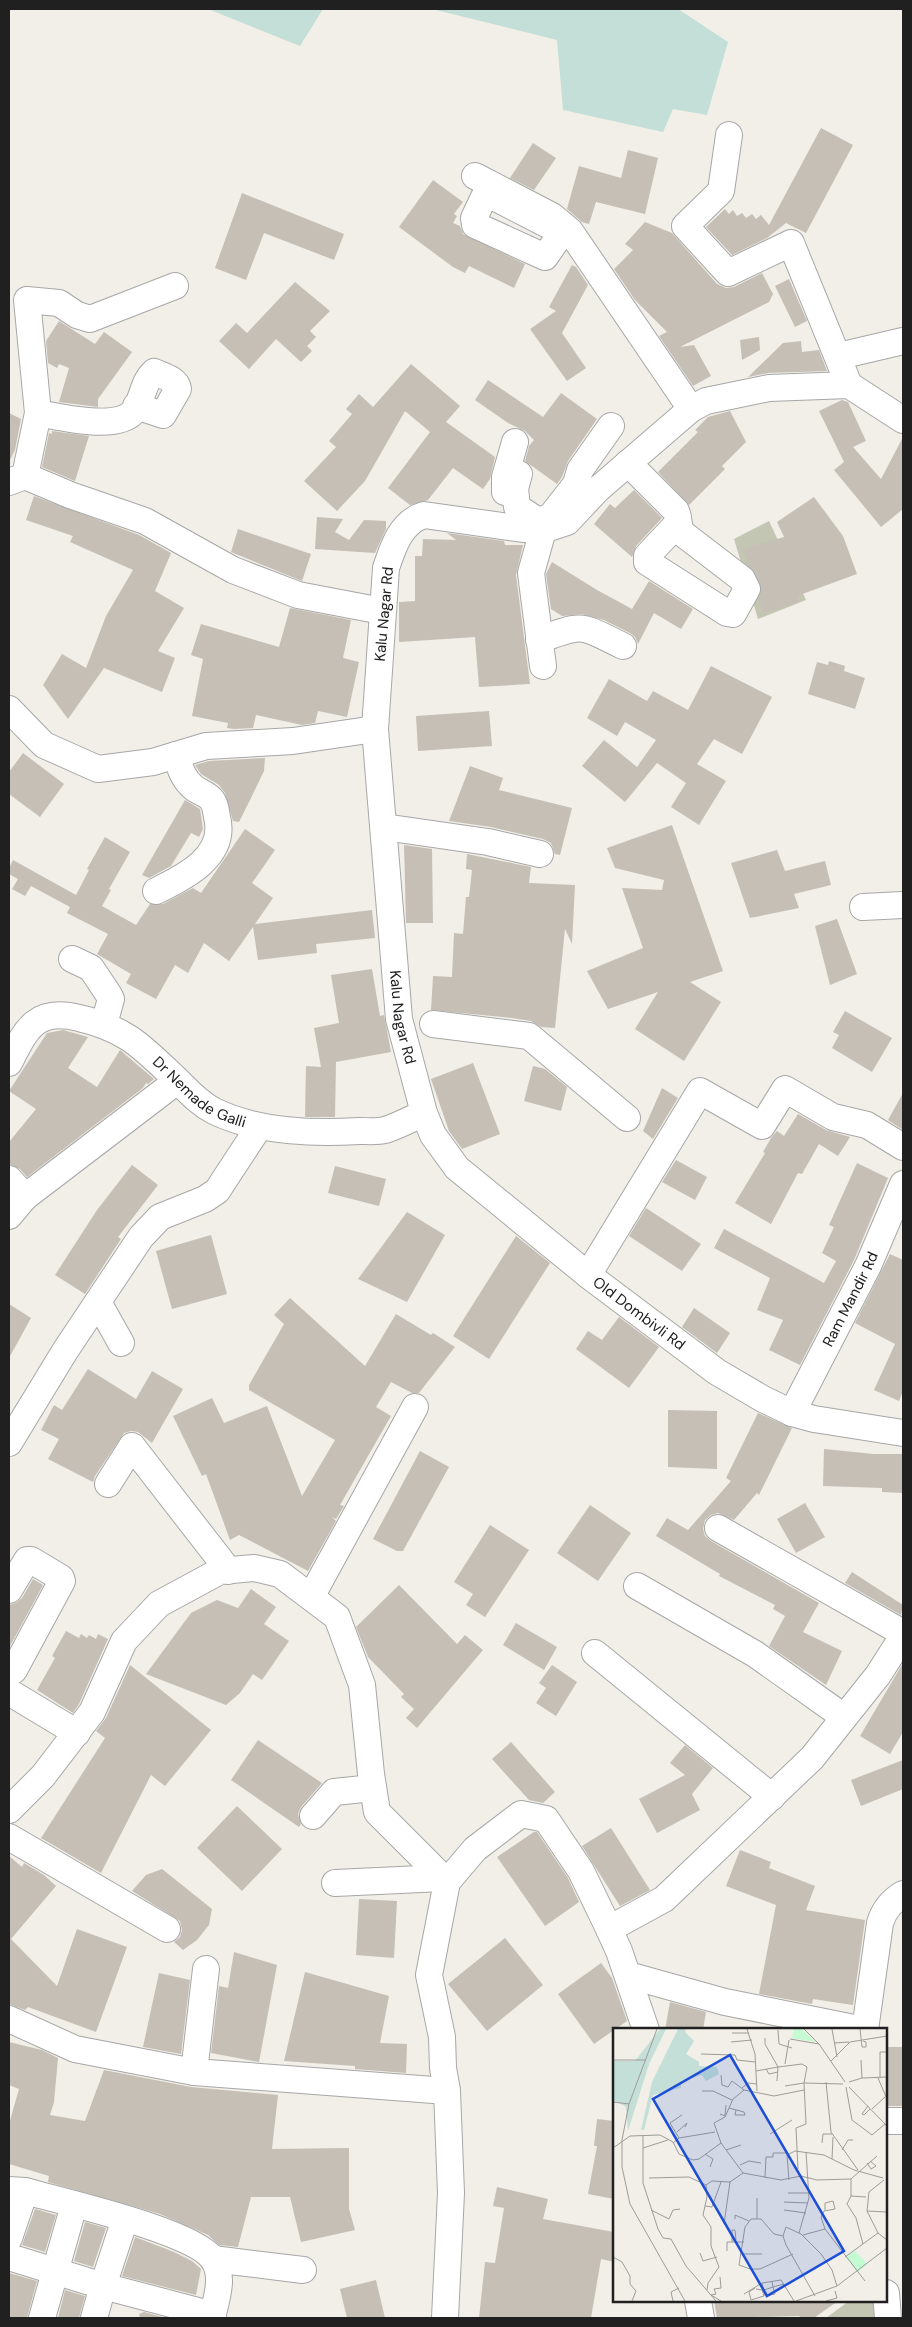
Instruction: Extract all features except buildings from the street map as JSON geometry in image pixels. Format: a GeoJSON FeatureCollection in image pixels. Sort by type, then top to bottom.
{"type":"FeatureCollection","features":[{"type":"Feature","properties":{"kind":"street"},"geometry":{"type":"LineString","coordinates":[[729,135],[721,191],[685,226],[728,273],[791,243],[849,385],[903,420]]}},
{"type":"Feature","properties":{"kind":"street"},"geometry":{"type":"LineString","coordinates":[[475,176],[496,192],[552,216],[570,231],[691,410]]}},
{"type":"Feature","properties":{"kind":"street"},"geometry":{"type":"LineString","coordinates":[[175,286],[90,319],[77,315],[59,303],[18,301],[38,414],[17,479],[145,521],[233,570],[298,595],[382,611]]}},
{"type":"Feature","properties":{"kind":"street"},"geometry":{"type":"LineString","coordinates":[[838,356],[903,341]]}},
{"type":"Feature","properties":{"kind":"street","name":"Kalu Nagar Rd"},"geometry":{"type":"LineString","coordinates":[[424,1113],[400,1026],[375,729],[386,568],[391,553],[407,523],[424,515],[507,527],[543,530],[567,522],[583,478],[628,463],[691,410],[706,401],[769,388],[849,385]]}},
{"type":"Feature","properties":{"kind":"street"},"geometry":{"type":"LineString","coordinates":[[38,414],[100,423],[128,416],[136,406]]}},
{"type":"Feature","properties":{"kind":"street"},"geometry":{"type":"LineString","coordinates":[[519,474],[515,489],[517,507],[535,519],[543,520],[551,516],[583,478],[611,426]]}},
{"type":"Feature","properties":{"kind":"street"},"geometry":{"type":"LineString","coordinates":[[507,527],[505,477],[515,442]]}},
{"type":"Feature","properties":{"kind":"street"},"geometry":{"type":"LineString","coordinates":[[628,463],[676,511],[679,517],[678,523]]}},
{"type":"Feature","properties":{"kind":"street"},"geometry":{"type":"LineString","coordinates":[[543,530],[530,573],[543,666]]}},
{"type":"Feature","properties":{"kind":"street"},"geometry":{"type":"LineString","coordinates":[[539,640],[570,628],[585,627],[623,646]]}},
{"type":"Feature","properties":{"kind":"street"},"geometry":{"type":"LineString","coordinates":[[9,709],[44,745],[98,769],[153,762],[206,746],[293,741],[375,729]]}},
{"type":"Feature","properties":{"kind":"street"},"geometry":{"type":"LineString","coordinates":[[156,891],[183,878],[198,867],[212,850],[218,837],[219,824],[214,804],[210,798],[184,779],[176,755]]}},
{"type":"Feature","properties":{"kind":"street"},"geometry":{"type":"LineString","coordinates":[[384,827],[488,842],[540,854]]}},
{"type":"Feature","properties":{"kind":"street"},"geometry":{"type":"LineString","coordinates":[[863,907],[903,905]]}},
{"type":"Feature","properties":{"kind":"street"},"geometry":{"type":"LineString","coordinates":[[72,959],[91,968],[111,999],[104,1024]]}},
{"type":"Feature","properties":{"kind":"street","name":"Dr Nemade Galli"},"geometry":{"type":"LineString","coordinates":[[9,1063],[17,1027],[50,1016],[66,1015],[104,1024],[122,1032],[137,1043],[198,1102],[214,1111],[259,1127],[337,1133],[385,1130],[424,1113]]}},
{"type":"Feature","properties":{"kind":"street"},"geometry":{"type":"LineString","coordinates":[[400,1026],[424,1029],[433,1024],[529,1036],[627,1118]]}},
{"type":"Feature","properties":{"kind":"street"},"geometry":{"type":"LineString","coordinates":[[14,1197],[177,1081]]}},
{"type":"Feature","properties":{"kind":"street"},"geometry":{"type":"LineString","coordinates":[[588,1275],[700,1091],[762,1126],[785,1089],[833,1117],[867,1124],[903,1147]]}},
{"type":"Feature","properties":{"kind":"street","name":"Old Dombivli Rd"},"geometry":{"type":"LineString","coordinates":[[424,1113],[433,1135],[457,1168],[588,1275],[717,1372],[763,1399],[792,1412],[814,1419],[903,1433]]}},
{"type":"Feature","properties":{"kind":"street"},"geometry":{"type":"LineString","coordinates":[[9,1443],[98,1302],[142,1237],[160,1217],[205,1199],[218,1191],[259,1127]]}},
{"type":"Feature","properties":{"kind":"street","name":"Ram Mandir Rd"},"geometry":{"type":"LineString","coordinates":[[792,1412],[868,1266],[903,1184]]}},
{"type":"Feature","properties":{"kind":"street"},"geometry":{"type":"LineString","coordinates":[[98,1302],[120,1343]]}},
{"type":"Feature","properties":{"kind":"street"},"geometry":{"type":"LineString","coordinates":[[311,1597],[415,1407]]}},
{"type":"Feature","properties":{"kind":"street"},"geometry":{"type":"LineString","coordinates":[[108,1484],[132,1446],[228,1571]]}},
{"type":"Feature","properties":{"kind":"street"},"geometry":{"type":"LineString","coordinates":[[609,1930],[664,1899],[812,1758],[878,1675],[903,1635],[718,1528]]}},
{"type":"Feature","properties":{"kind":"street"},"geometry":{"type":"LineString","coordinates":[[9,1590],[28,1560],[61,1578],[62,1581],[14,1670],[9,1673]]}},
{"type":"Feature","properties":{"kind":"street"},"geometry":{"type":"LineString","coordinates":[[9,1810],[43,1776],[92,1712],[124,1641],[159,1604],[220,1572],[254,1568],[280,1574],[337,1617],[362,1685],[377,1812],[445,1880]]}},
{"type":"Feature","properties":{"kind":"street"},"geometry":{"type":"LineString","coordinates":[[637,1586],[755,1654],[844,1717]]}},
{"type":"Feature","properties":{"kind":"street"},"geometry":{"type":"LineString","coordinates":[[595,1653],[772,1797]]}},
{"type":"Feature","properties":{"kind":"street"},"geometry":{"type":"LineString","coordinates":[[9,1692],[77,1732]]}},
{"type":"Feature","properties":{"kind":"street"},"geometry":{"type":"LineString","coordinates":[[313,1816],[334,1792],[373,1788]]}},
{"type":"Feature","properties":{"kind":"street"},"geometry":{"type":"LineString","coordinates":[[445,2318],[451,2193],[447,2091],[443,2068],[442,2037],[429,1975],[445,1880],[475,1849],[521,1814],[546,1819],[581,1871],[628,1975],[645,2028]]}},
{"type":"Feature","properties":{"kind":"street"},"geometry":{"type":"LineString","coordinates":[[9,1836],[167,1929]]}},
{"type":"Feature","properties":{"kind":"street"},"geometry":{"type":"LineString","coordinates":[[335,1883],[445,1880]]}},
{"type":"Feature","properties":{"kind":"street"},"geometry":{"type":"LineString","coordinates":[[865,2028],[880,1923],[883,1914],[890,1905],[903,1894]]}},
{"type":"Feature","properties":{"kind":"street"},"geometry":{"type":"LineString","coordinates":[[194,2072],[206,1969]]}},
{"type":"Feature","properties":{"kind":"street"},"geometry":{"type":"LineString","coordinates":[[628,1975],[725,2002],[855,2028]]}},
{"type":"Feature","properties":{"kind":"street"},"geometry":{"type":"LineString","coordinates":[[9,2019],[74,2049],[194,2072],[447,2091]]}},
{"type":"Feature","properties":{"kind":"street"},"geometry":{"type":"LineString","coordinates":[[887,2121],[903,2121]]}},
{"type":"Feature","properties":{"kind":"street"},"geometry":{"type":"LineString","coordinates":[[9,2238],[17,2190],[125,2219],[180,2237],[213,2259],[303,2270]]}},
{"type":"Feature","properties":{"kind":"street"},"geometry":{"type":"LineString","coordinates":[[42,2318],[74,2205]]}},
{"type":"Feature","properties":{"kind":"street"},"geometry":{"type":"LineString","coordinates":[[94,2318],[125,2219]]}},
{"type":"Feature","properties":{"kind":"street"},"geometry":{"type":"LineString","coordinates":[[9,2257],[212,2317],[220,2277],[213,2259]]}},
{"type":"Feature","properties":{"kind":"street"},"geometry":{"type":"LineString","coordinates":[[698,2302],[701,2318]]}},
{"type":"Feature","properties":{"kind":"street"},"geometry":{"type":"LineString","coordinates":[[887,2302],[888,2318]]}},
{"type":"Feature","properties":{"kind":"shaded area"},"geometry":{"type":"Polygon","coordinates":[[[208,9],[323,9],[300,46],[208,9]]]}},
{"type":"Feature","properties":{"kind":"shaded area"},"geometry":{"type":"Polygon","coordinates":[[[432,9],[678,9],[728,42],[707,115],[673,109],[663,132],[563,110],[557,40],[432,9]]]}},
{"type":"Feature","properties":{"kind":"shaded area"},"geometry":{"type":"Polygon","coordinates":[[[769,521],[806,600],[758,619],[734,539],[769,521]]]}},
{"type":"Feature","properties":{"kind":"shaded area"},"geometry":{"type":"Polygon","coordinates":[[[848,2302],[880,2302],[882,2318],[826,2318],[848,2302]]]}}]}
